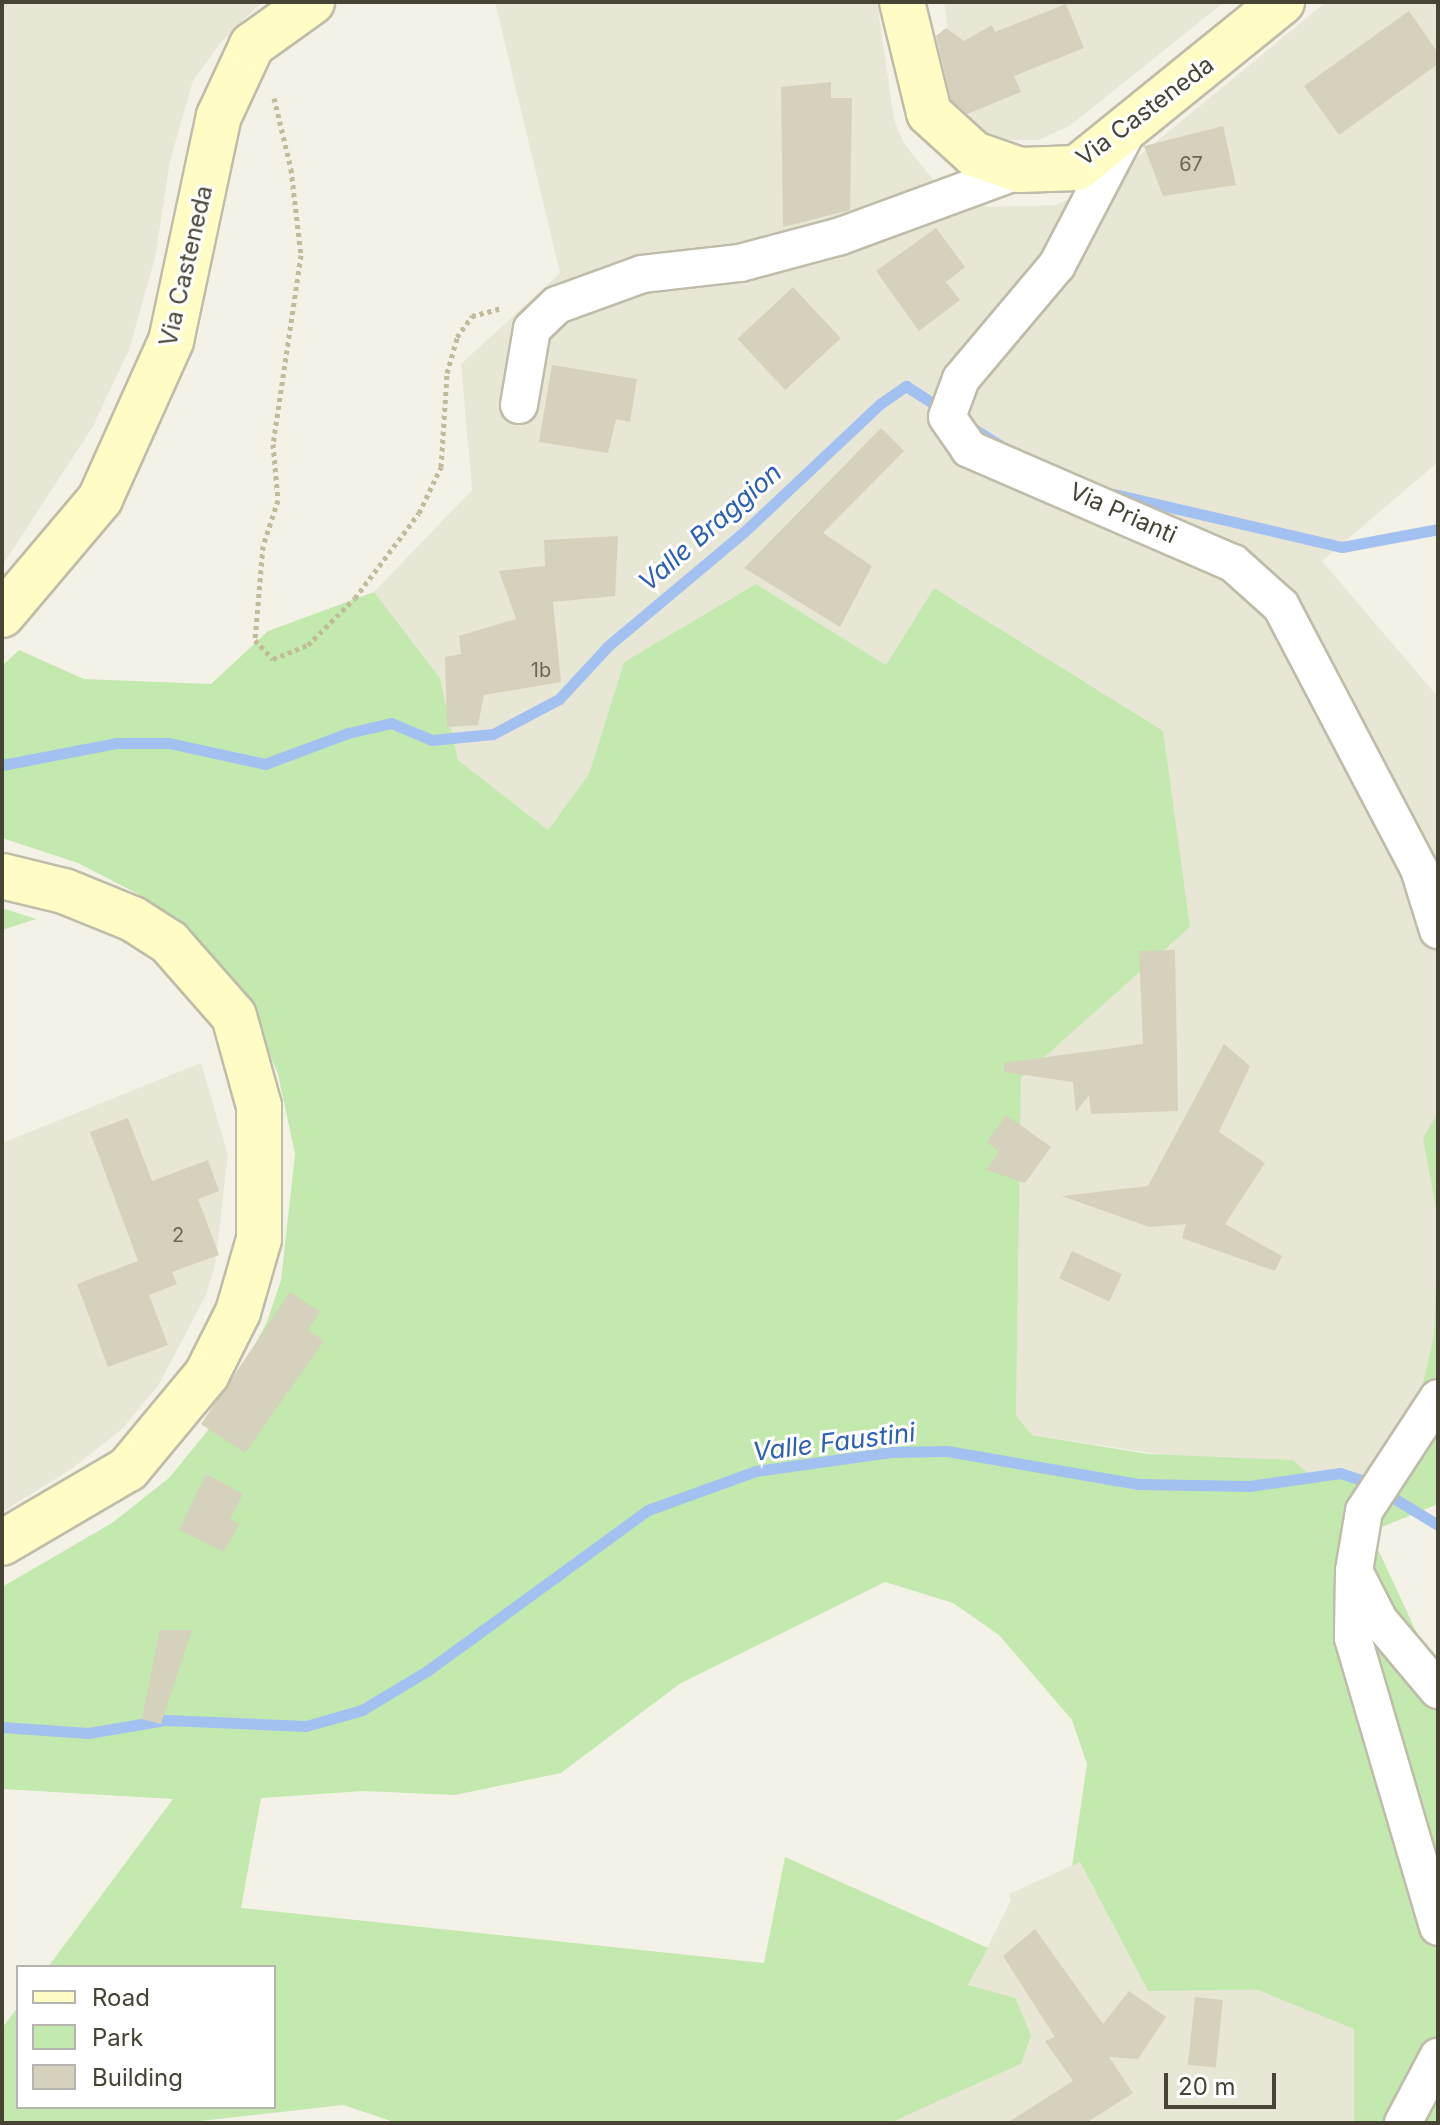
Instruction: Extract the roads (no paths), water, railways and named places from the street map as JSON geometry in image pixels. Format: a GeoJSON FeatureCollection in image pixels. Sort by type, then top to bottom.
{"type":"FeatureCollection","features":[{"type":"Feature","properties":{"kind":"street","name":"Via Casteneda"},"geometry":{"type":"LineString","coordinates":[[2,615],[100,499],[171,341],[219,116],[252,45],[312,2]]}},
{"type":"Feature","properties":{"kind":"street","name":"Via Casteneda"},"geometry":{"type":"LineString","coordinates":[[902,2],[929,113],[974,154],[1020,170],[1077,168],[1127,132],[1282,2]]}},
{"type":"Feature","properties":{"kind":"street","name":"Via Prianti"},"geometry":{"type":"LineString","coordinates":[[1127,132],[1057,265],[961,379],[947,417],[969,449],[1233,563],[1281,606],[1419,869],[1438,930]]}},
{"type":"Feature","properties":{"kind":"street"},"geometry":{"type":"LineString","coordinates":[[519,405],[532,329],[542,314],[642,274],[740,263],[841,236],[1020,170]]}},
{"type":"Feature","properties":{"kind":"street"},"geometry":{"type":"LineString","coordinates":[[2,876],[64,891],[133,919],[169,942],[234,1016],[259,1106],[259,1239],[238,1312],[207,1374],[128,1469],[2,1543]]}},
{"type":"Feature","properties":{"kind":"street"},"geometry":{"type":"LineString","coordinates":[[1438,1398],[1364,1511],[1354,1571],[1353,1638],[1438,1927]]}},
{"type":"Feature","properties":{"kind":"street"},"geometry":{"type":"LineString","coordinates":[[1354,1571],[1379,1620],[1438,1690]]}},
{"type":"Feature","properties":{"kind":"street"},"geometry":{"type":"LineString","coordinates":[[1403,2123],[1438,2057]]}},
{"type":"Feature","properties":{"kind":"waterway","name":"Valle Braggion"},"geometry":{"type":"LineString","coordinates":[[2,765],[116,743],[169,743],[265,764],[348,733],[391,723],[432,740],[493,734],[559,699],[608,646],[744,532],[880,404],[906,386],[945,411]]}},
{"type":"Feature","properties":{"kind":"waterway","name":"Valle Braggion"},"geometry":{"type":"LineString","coordinates":[[966,424],[999,445]]}},
{"type":"Feature","properties":{"kind":"waterway","name":"Valle Braggion"},"geometry":{"type":"LineString","coordinates":[[1114,494],[1342,547],[1438,529]]}},
{"type":"Feature","properties":{"kind":"waterway","name":"Valle Faustini"},"geometry":{"type":"LineString","coordinates":[[2,1727],[88,1733],[165,1720],[306,1726],[362,1710],[427,1671],[648,1510],[756,1471],[891,1452],[947,1451],[1138,1484],[1249,1486],[1340,1473],[1367,1482],[1438,1525]]}}]}
